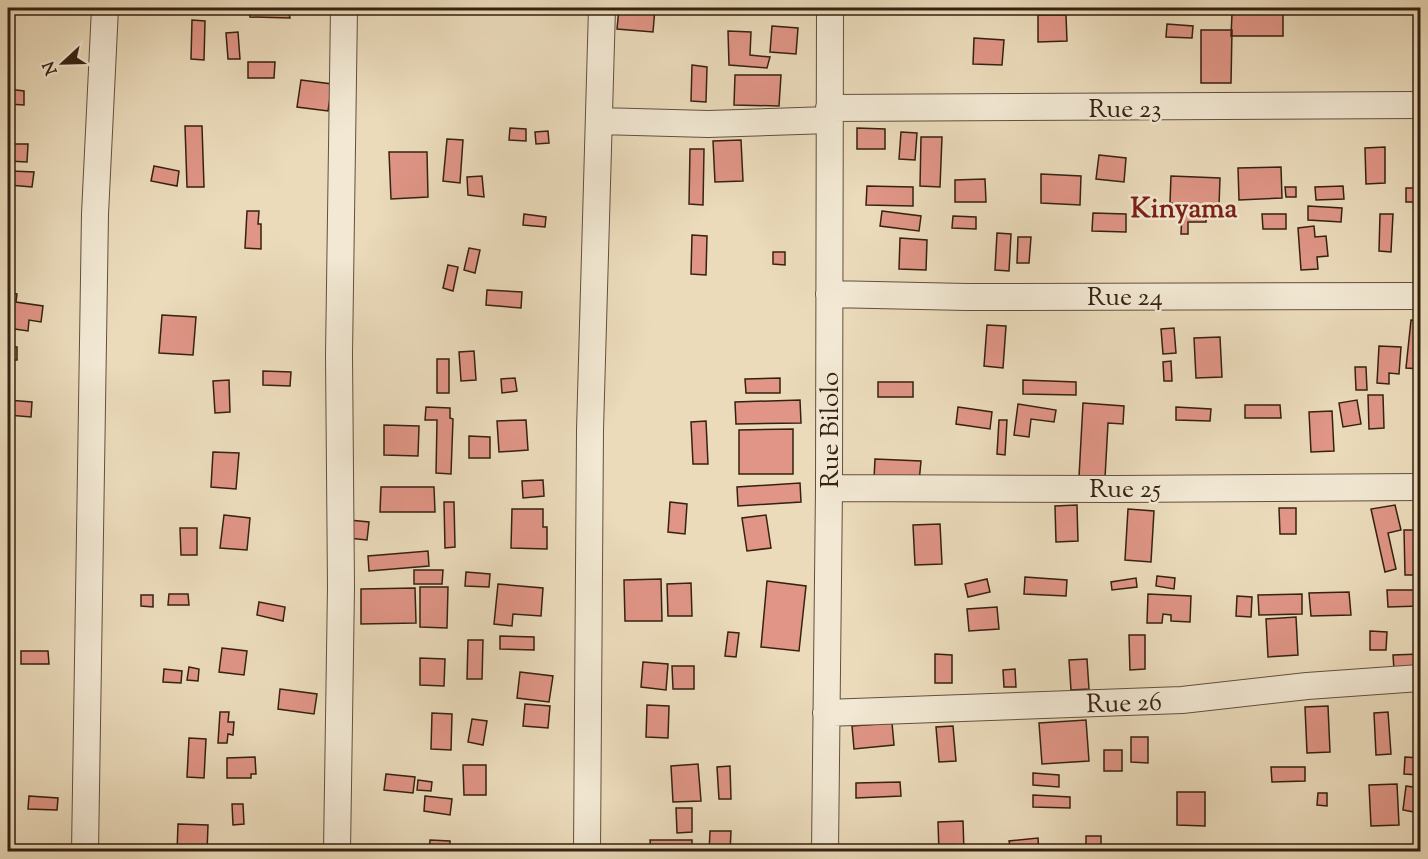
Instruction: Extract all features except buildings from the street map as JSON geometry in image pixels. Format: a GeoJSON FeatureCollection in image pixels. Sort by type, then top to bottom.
{"type":"FeatureCollection","features":[{"type":"Feature","properties":{"kind":"street"},"geometry":{"type":"LineString","coordinates":[[85,852],[95,214],[105,8]]}},
{"type":"Feature","properties":{"kind":"street"},"geometry":{"type":"LineString","coordinates":[[337,852],[341,586],[339,355],[344,8]]}},
{"type":"Feature","properties":{"kind":"street"},"geometry":{"type":"LineString","coordinates":[[587,852],[590,430],[602,8]]}},
{"type":"Feature","properties":{"kind":"street","name":"Rue Bilolo"},"geometry":{"type":"LineString","coordinates":[[825,852],[829,488],[830,8]]}},
{"type":"Feature","properties":{"kind":"street","name":"Rue 23"},"geometry":{"type":"LineString","coordinates":[[599,121],[708,124],[829,114],[1420,105]]}},
{"type":"Feature","properties":{"kind":"street","name":"Rue 24"},"geometry":{"type":"LineString","coordinates":[[829,294],[967,297],[1420,296]]}},
{"type":"Feature","properties":{"kind":"street","name":"Rue 25"},"geometry":{"type":"LineString","coordinates":[[829,488],[1420,487]]}},
{"type":"Feature","properties":{"kind":"street","name":"Rue 26"},"geometry":{"type":"LineString","coordinates":[[826,713],[1182,700],[1307,686],[1420,678]]}},
{"type":"Feature","properties":{"kind":"district","name":"Kinyama"},"geometry":{"type":"Point","coordinates":[1184,207]}}]}
